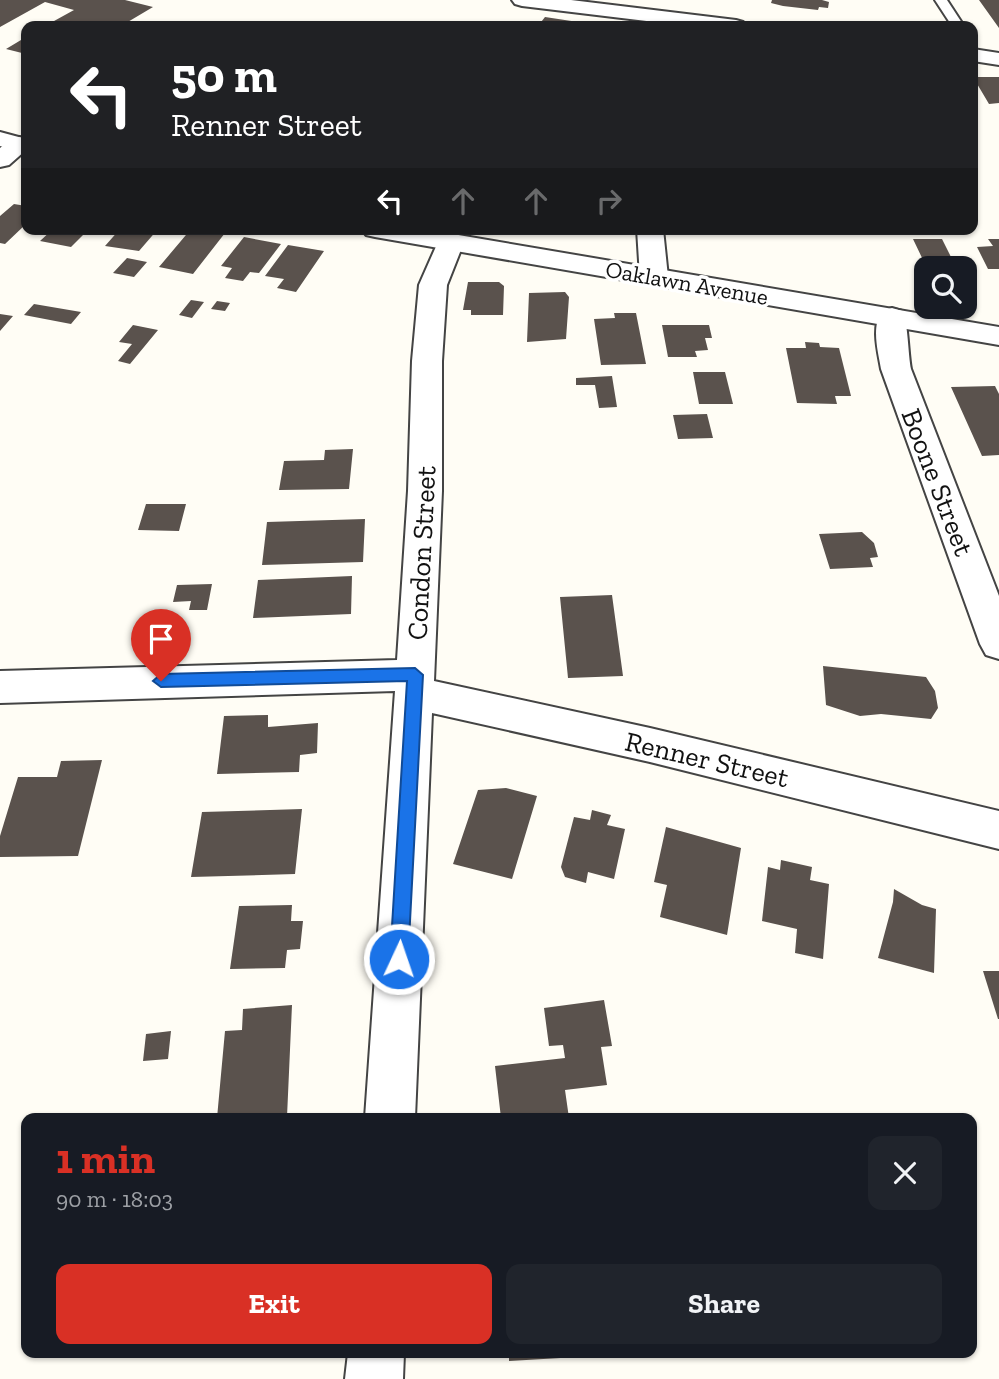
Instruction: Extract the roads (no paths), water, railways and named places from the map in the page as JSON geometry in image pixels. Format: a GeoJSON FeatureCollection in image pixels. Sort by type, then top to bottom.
{"type":"FeatureCollection","features":[{"type":"Feature","properties":{"kind":"street"},"geometry":{"type":"LineString","coordinates":[[522,0],[690,21]]}},
{"type":"Feature","properties":{"kind":"street"},"geometry":{"type":"LineString","coordinates":[[978,54],[999,59]]}},
{"type":"Feature","properties":{"kind":"street"},"geometry":{"type":"LineString","coordinates":[[0,160],[15,143]]}},
{"type":"Feature","properties":{"kind":"street","name":"Oaklawn Avenue"},"geometry":{"type":"LineString","coordinates":[[410,235],[999,336]]}},
{"type":"Feature","properties":{"kind":"street"},"geometry":{"type":"LineString","coordinates":[[650,235],[654,277]]}},
{"type":"Feature","properties":{"kind":"street","name":"Condon Street"},"geometry":{"type":"LineString","coordinates":[[390,1113],[415,684],[432,298],[433,285],[451,242]]}},
{"type":"Feature","properties":{"kind":"street","name":"Boone Street"},"geometry":{"type":"LineString","coordinates":[[892,317],[891,342],[895,369],[999,644]]}},
{"type":"Feature","properties":{"kind":"street","name":"Renner Street"},"geometry":{"type":"LineString","coordinates":[[0,687],[415,684],[999,830]]}},
{"type":"Feature","properties":{"kind":"street"},"geometry":{"type":"LineString","coordinates":[[374,1379],[376,1358]]}},
{"type":"Feature","properties":{"kind":"lane"},"geometry":{"type":"LineString","coordinates":[[941,0],[955,21]]}}]}
